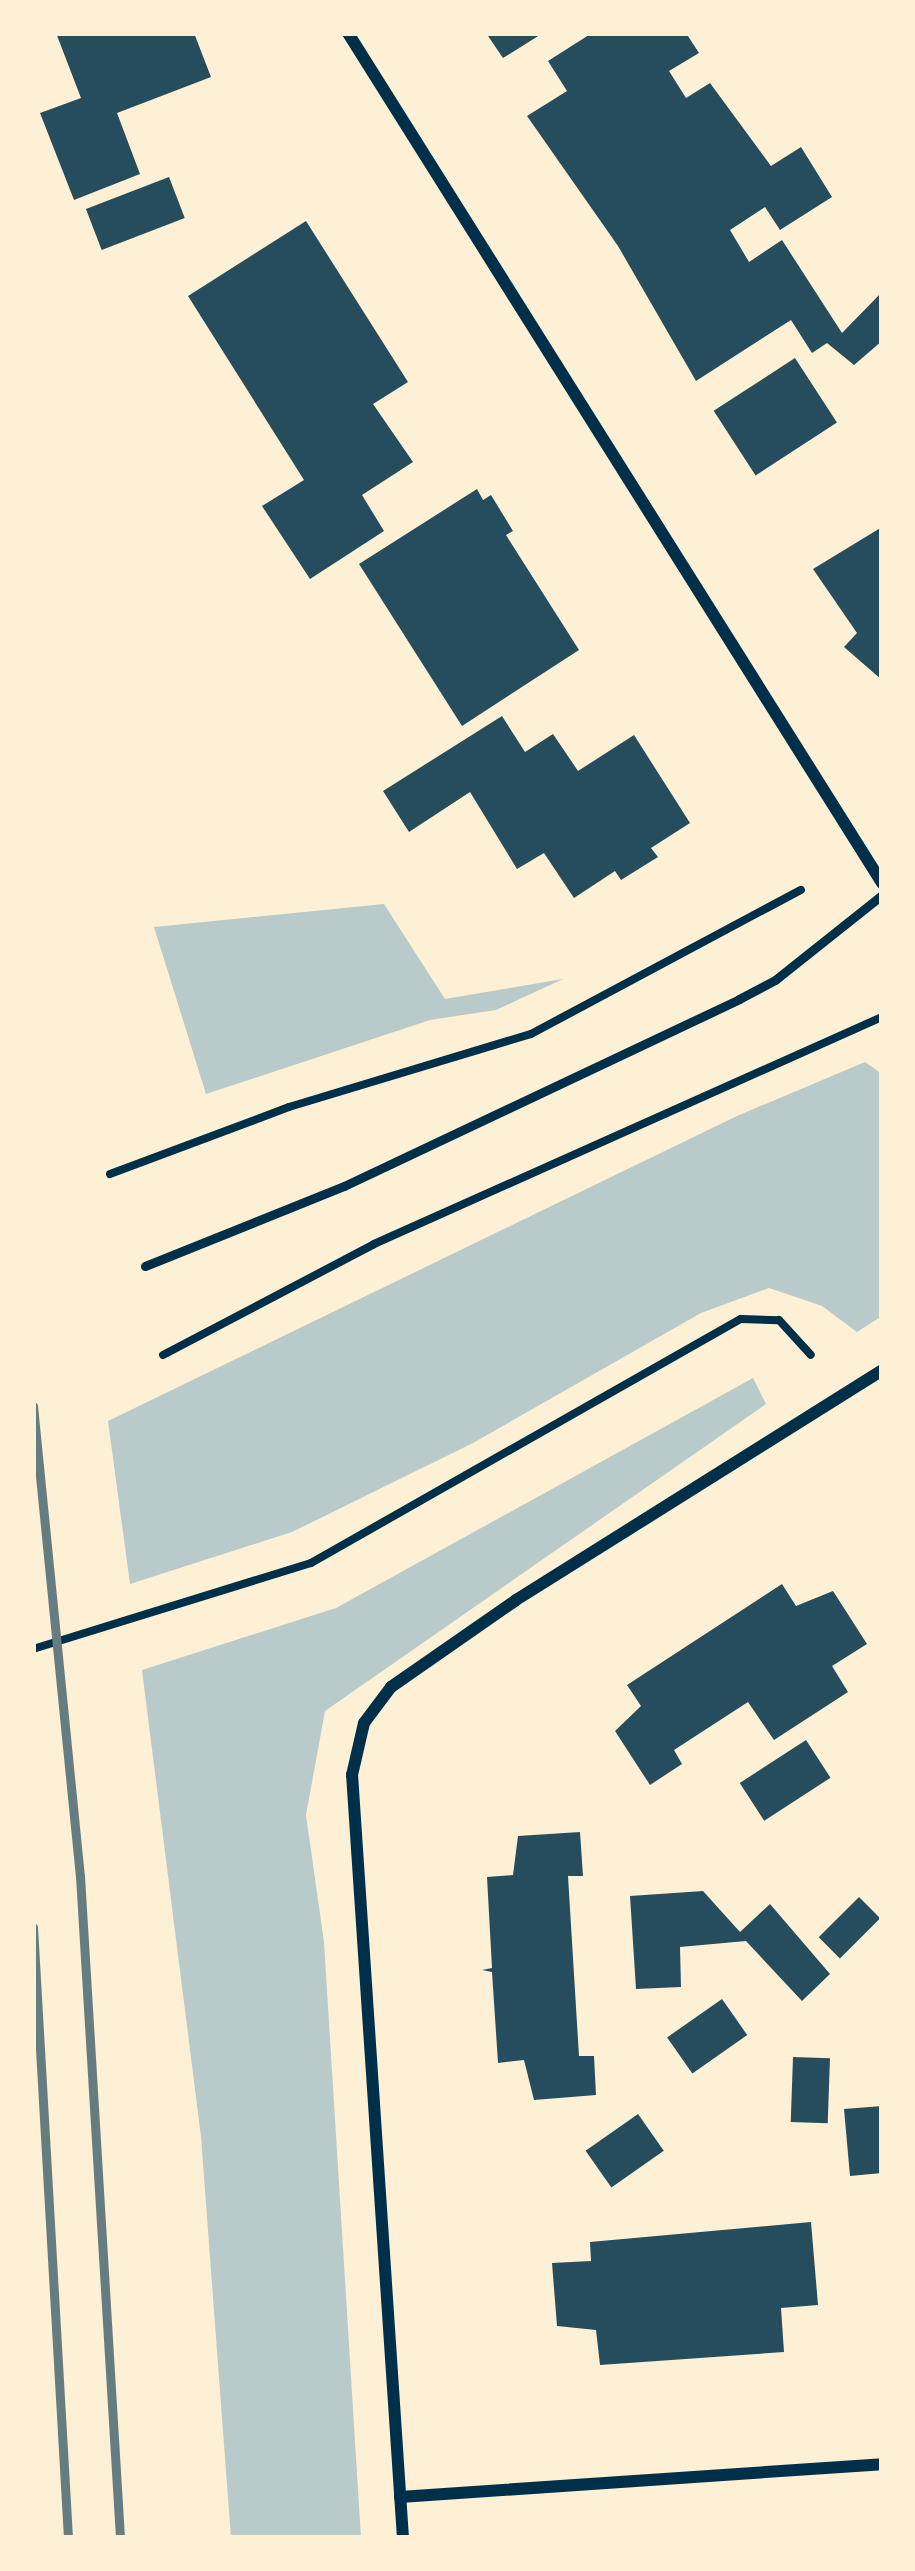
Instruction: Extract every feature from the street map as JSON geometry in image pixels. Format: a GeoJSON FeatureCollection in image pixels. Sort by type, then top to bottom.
{"type":"FeatureCollection","features":[{"type":"Feature","properties":{"kind":"street"},"geometry":{"type":"LineString","coordinates":[[347,33],[882,883]]}},
{"type":"Feature","properties":{"kind":"street"},"geometry":{"type":"LineString","coordinates":[[403,2538],[352,1775],[364,1723],[392,1687],[516,1600],[882,1370]]}},
{"type":"Feature","properties":{"kind":"street"},"geometry":{"type":"LineString","coordinates":[[400,2497],[882,2464]]}},
{"type":"Feature","properties":{"kind":"lane"},"geometry":{"type":"LineString","coordinates":[[145,1266],[344,1186],[739,999],[776,980],[882,895]]}},
{"type":"Feature","properties":{"kind":"path"},"geometry":{"type":"LineString","coordinates":[[110,1174],[289,1107],[531,1034],[864,853]]}},
{"type":"Feature","properties":{"kind":"path"},"geometry":{"type":"LineString","coordinates":[[164,1355],[374,1244],[882,1017]]}},
{"type":"Feature","properties":{"kind":"path"},"geometry":{"type":"LineString","coordinates":[[33,1649],[311,1563],[741,1319],[779,1320],[792,1329],[838,1397]]}},
{"type":"Feature","properties":{"kind":"shaded area"},"geometry":{"type":"Polygon","coordinates":[[[384,904],[445,999],[563,979],[496,1010],[430,1020],[206,1094],[154,927],[384,904]]]}},
{"type":"Feature","properties":{"kind":"shaded area"},"geometry":{"type":"Polygon","coordinates":[[[865,1062],[882,1074],[882,1316],[857,1332],[822,1306],[769,1288],[701,1313],[473,1443],[292,1532],[130,1584],[108,1421],[737,1116],[865,1062]]]}},
{"type":"Feature","properties":{"kind":"shaded area"},"geometry":{"type":"Polygon","coordinates":[[[753,1378],[766,1404],[325,1711],[306,1815],[324,1942],[361,2538],[231,2538],[201,2137],[142,1670],[336,1608],[753,1378]]]}},
{"type":"Feature","properties":{"kind":"building"},"geometry":{"type":"Polygon","coordinates":[[[56,33],[194,33],[211,77],[117,113],[140,174],[74,200],[40,113],[81,98],[56,33]]]}},
{"type":"Feature","properties":{"kind":"building"},"geometry":{"type":"Polygon","coordinates":[[[486,33],[543,33],[503,58],[486,33]]]}},
{"type":"Feature","properties":{"kind":"building"},"geometry":{"type":"Polygon","coordinates":[[[592,33],[686,33],[699,53],[669,71],[686,98],[710,83],[771,166],[801,147],[832,197],[780,230],[765,207],[730,230],[749,262],[782,240],[842,333],[882,292],[882,341],[854,365],[827,343],[812,353],[791,320],[696,381],[618,246],[527,116],[567,91],[548,61],[592,33]]]}},
{"type":"Feature","properties":{"kind":"building"},"geometry":{"type":"Polygon","coordinates":[[[169,177],[185,218],[102,250],[86,209],[169,177]]]}},
{"type":"Feature","properties":{"kind":"building"},"geometry":{"type":"Polygon","coordinates":[[[306,221],[408,382],[373,404],[413,462],[362,495],[384,531],[310,579],[262,506],[304,480],[188,296],[306,221]]]}},
{"type":"Feature","properties":{"kind":"building"},"geometry":{"type":"Polygon","coordinates":[[[795,358],[837,423],[756,475],[714,411],[795,358]]]}},
{"type":"Feature","properties":{"kind":"building"},"geometry":{"type":"Polygon","coordinates":[[[477,489],[483,500],[491,495],[513,531],[506,535],[579,650],[462,726],[359,564],[477,489]]]}},
{"type":"Feature","properties":{"kind":"building"},"geometry":{"type":"Polygon","coordinates":[[[882,527],[882,680],[844,647],[857,633],[813,569],[882,527]]]}},
{"type":"Feature","properties":{"kind":"building"},"geometry":{"type":"Polygon","coordinates":[[[502,716],[525,752],[553,734],[578,771],[634,735],[690,823],[651,848],[658,857],[621,880],[615,871],[574,898],[544,853],[517,869],[470,792],[409,832],[383,791],[502,716]]]}},
{"type":"Feature","properties":{"kind":"building"},"geometry":{"type":"Polygon","coordinates":[[[782,1584],[796,1606],[833,1591],[867,1644],[832,1666],[848,1692],[774,1740],[748,1702],[674,1750],[682,1764],[650,1785],[615,1731],[641,1706],[627,1685],[782,1584]]]}},
{"type":"Feature","properties":{"kind":"building"},"geometry":{"type":"Polygon","coordinates":[[[806,1740],[831,1778],[764,1821],[740,1783],[806,1740]]]}},
{"type":"Feature","properties":{"kind":"building"},"geometry":{"type":"Polygon","coordinates":[[[580,1832],[583,1876],[568,1876],[579,2056],[594,2056],[596,2095],[534,2100],[524,2060],[498,2063],[492,1972],[482,1970],[492,1968],[487,1877],[513,1875],[518,1836],[580,1832]]]}},
{"type":"Feature","properties":{"kind":"building"},"geometry":{"type":"Polygon","coordinates":[[[703,1891],[740,1932],[770,1904],[830,1974],[802,2001],[746,1941],[680,1947],[681,1987],[636,1989],[630,1896],[703,1891]]]}},
{"type":"Feature","properties":{"kind":"building"},"geometry":{"type":"Polygon","coordinates":[[[859,1897],[880,1918],[840,1959],[819,1937],[859,1897]]]}},
{"type":"Feature","properties":{"kind":"building"},"geometry":{"type":"Polygon","coordinates":[[[722,1999],[747,2035],[692,2073],[667,2037],[722,1999]]]}},
{"type":"Feature","properties":{"kind":"building"},"geometry":{"type":"Polygon","coordinates":[[[793,2057],[830,2058],[828,2123],[791,2122],[793,2057]]]}},
{"type":"Feature","properties":{"kind":"building"},"geometry":{"type":"Polygon","coordinates":[[[882,2106],[882,2173],[850,2176],[844,2109],[882,2106]]]}},
{"type":"Feature","properties":{"kind":"building"},"geometry":{"type":"Polygon","coordinates":[[[638,2114],[664,2151],[611,2188],[586,2151],[638,2114]]]}},
{"type":"Feature","properties":{"kind":"building"},"geometry":{"type":"Polygon","coordinates":[[[811,2222],[818,2305],[781,2308],[784,2352],[600,2365],[596,2330],[557,2326],[552,2263],[591,2261],[590,2242],[811,2222]]]}},
{"type":"Feature","properties":{"kind":"railway"},"geometry":{"type":"LineString","coordinates":[[33,1406],[80,1876],[120,2538]]}},
{"type":"Feature","properties":{"kind":"railway"},"geometry":{"type":"LineString","coordinates":[[33,1927],[68,2538]]}}]}
